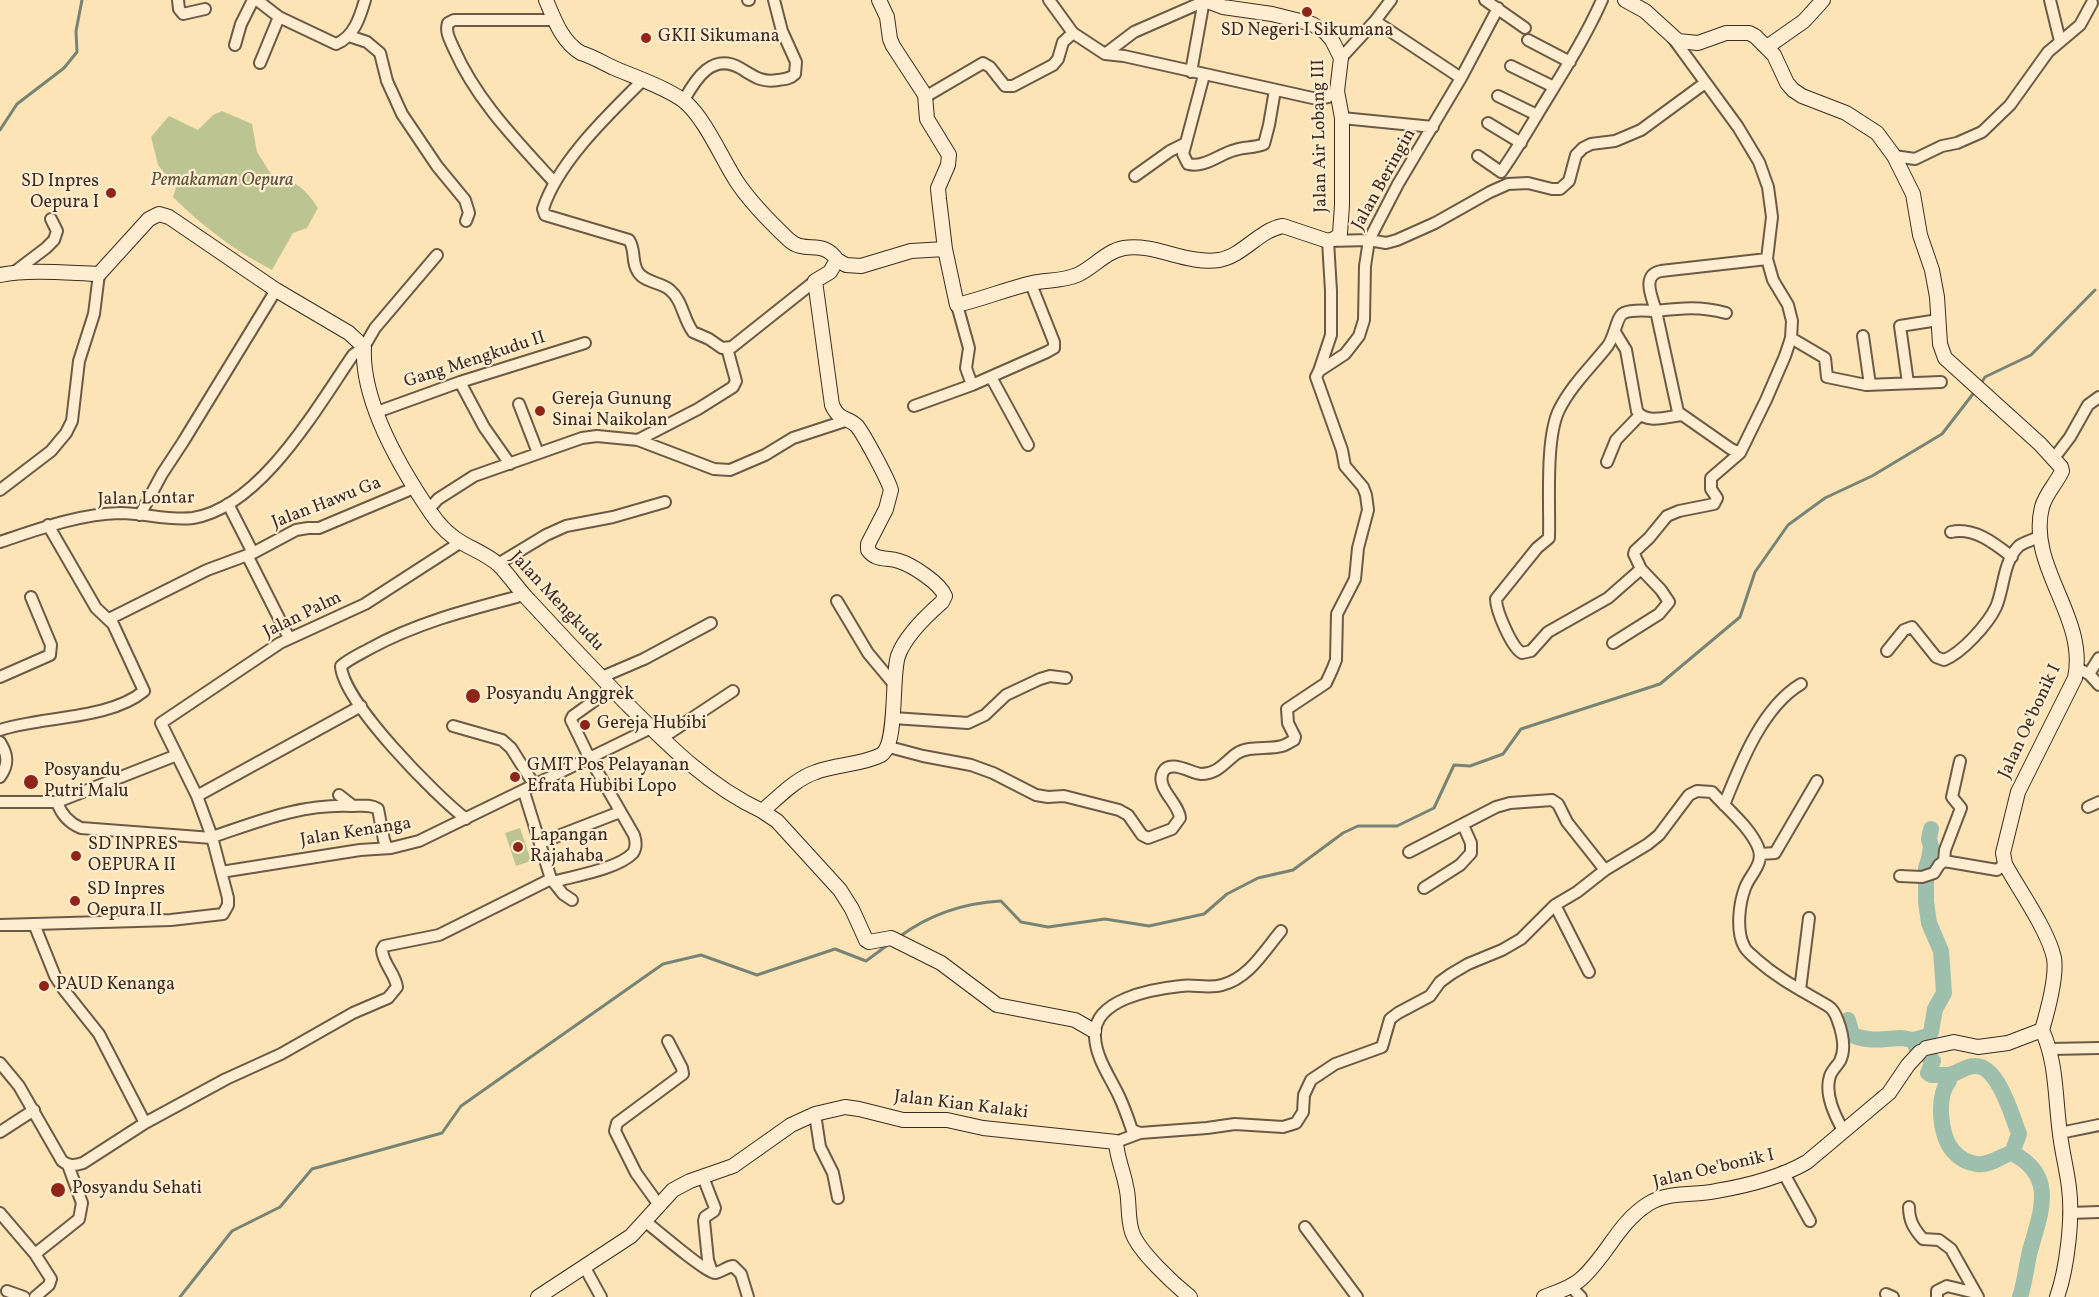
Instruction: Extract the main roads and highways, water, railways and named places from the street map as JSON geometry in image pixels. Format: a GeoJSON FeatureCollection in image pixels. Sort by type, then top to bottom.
{"type":"FeatureCollection","features":[{"type":"Feature","properties":{"kind":"waterway"},"geometry":{"type":"LineString","coordinates":[[0,130],[17,104],[64,68],[77,52],[76,31],[82,0]]}},
{"type":"Feature","properties":{"kind":"waterway"},"geometry":{"type":"LineString","coordinates":[[1980,385],[1985,377],[2031,355],[2095,290]]}},
{"type":"Feature","properties":{"kind":"waterway"},"geometry":{"type":"LineString","coordinates":[[899,937],[947,911],[987,902],[1001,901],[1021,922],[1048,927],[1105,919],[1149,926],[1204,914],[1227,894],[1258,878],[1293,870],[1343,833],[1358,826],[1397,826],[1434,808],[1454,765],[1470,766],[1503,754],[1521,729],[1660,684],[1740,617],[1755,572],[1788,525],[1825,498],[1872,476],[1942,434],[1976,390]]}},
{"type":"Feature","properties":{"kind":"waterway"},"geometry":{"type":"LineString","coordinates":[[1931,829],[1929,839],[1931,846],[1926,868],[1926,902],[1929,923],[1941,951],[1944,993],[1935,1009],[1931,1032],[1928,1036],[1914,1040],[1916,1047],[1923,1048],[1925,1054],[1933,1061],[1928,1073],[1949,1075],[1949,1081],[1942,1097],[1941,1116],[1945,1136],[1953,1151],[1967,1161],[1982,1164],[2012,1153],[2026,1162],[2036,1173],[2041,1184],[2041,1210],[2020,1297]]}},
{"type":"Feature","properties":{"kind":"waterway"},"geometry":{"type":"LineString","coordinates":[[180,1297],[232,1231],[280,1207],[312,1169],[442,1133],[461,1106],[663,964],[701,955],[757,975],[835,949],[866,961],[889,944]]}},
{"type":"Feature","properties":{"kind":"waterway"},"geometry":{"type":"LineString","coordinates":[[1848,1020],[1852,1035],[1858,1037],[1914,1040]]}},
{"type":"Feature","properties":{"kind":"waterway"},"geometry":{"type":"LineString","coordinates":[[1949,1075],[1975,1066],[1991,1074],[2003,1093],[2019,1134],[2012,1153]]}},
{"type":"Feature","properties":{"kind":"place","name":"SD Negeri I Sikumana"},"geometry":{"type":"Point","coordinates":[1307,12]}},
{"type":"Feature","properties":{"kind":"place","name":"GKII Sikumana"},"geometry":{"type":"Point","coordinates":[646,38]}},
{"type":"Feature","properties":{"kind":"place","name":"SD Inpres Oepura I"},"geometry":{"type":"Point","coordinates":[111,193]}},
{"type":"Feature","properties":{"kind":"place","name":"Gereja Gunung Sinai Naikolan"},"geometry":{"type":"Point","coordinates":[540,411]}},
{"type":"Feature","properties":{"kind":"place","name":"Posyandu Anggrek"},"geometry":{"type":"Point","coordinates":[473,696]}},
{"type":"Feature","properties":{"kind":"place","name":"Gereja Hubibi"},"geometry":{"type":"Point","coordinates":[585,725]}},
{"type":"Feature","properties":{"kind":"place","name":"GMIT Pos Pelayanan Efrata Hubibi Lopo"},"geometry":{"type":"Point","coordinates":[515,777]}},
{"type":"Feature","properties":{"kind":"place","name":"Posyandu Putri Malu"},"geometry":{"type":"Point","coordinates":[31,782]}},
{"type":"Feature","properties":{"kind":"place","name":"Lapangan Rajahaba"},"geometry":{"type":"Point","coordinates":[518,847]}},
{"type":"Feature","properties":{"kind":"place","name":"SD INPRES OEPURA II"},"geometry":{"type":"Point","coordinates":[76,856]}},
{"type":"Feature","properties":{"kind":"place","name":"SD Inpres Oepura II"},"geometry":{"type":"Point","coordinates":[75,901]}},
{"type":"Feature","properties":{"kind":"place","name":"PAUD Kenanga"},"geometry":{"type":"Point","coordinates":[44,986]}},
{"type":"Feature","properties":{"kind":"place","name":"Posyandu Sehati"},"geometry":{"type":"Point","coordinates":[58,1190]}},
{"type":"Feature","properties":{"kind":"park label","name":"Pemakaman Oepura"},"geometry":{"type":"Point","coordinates":[222,182]}}]}
